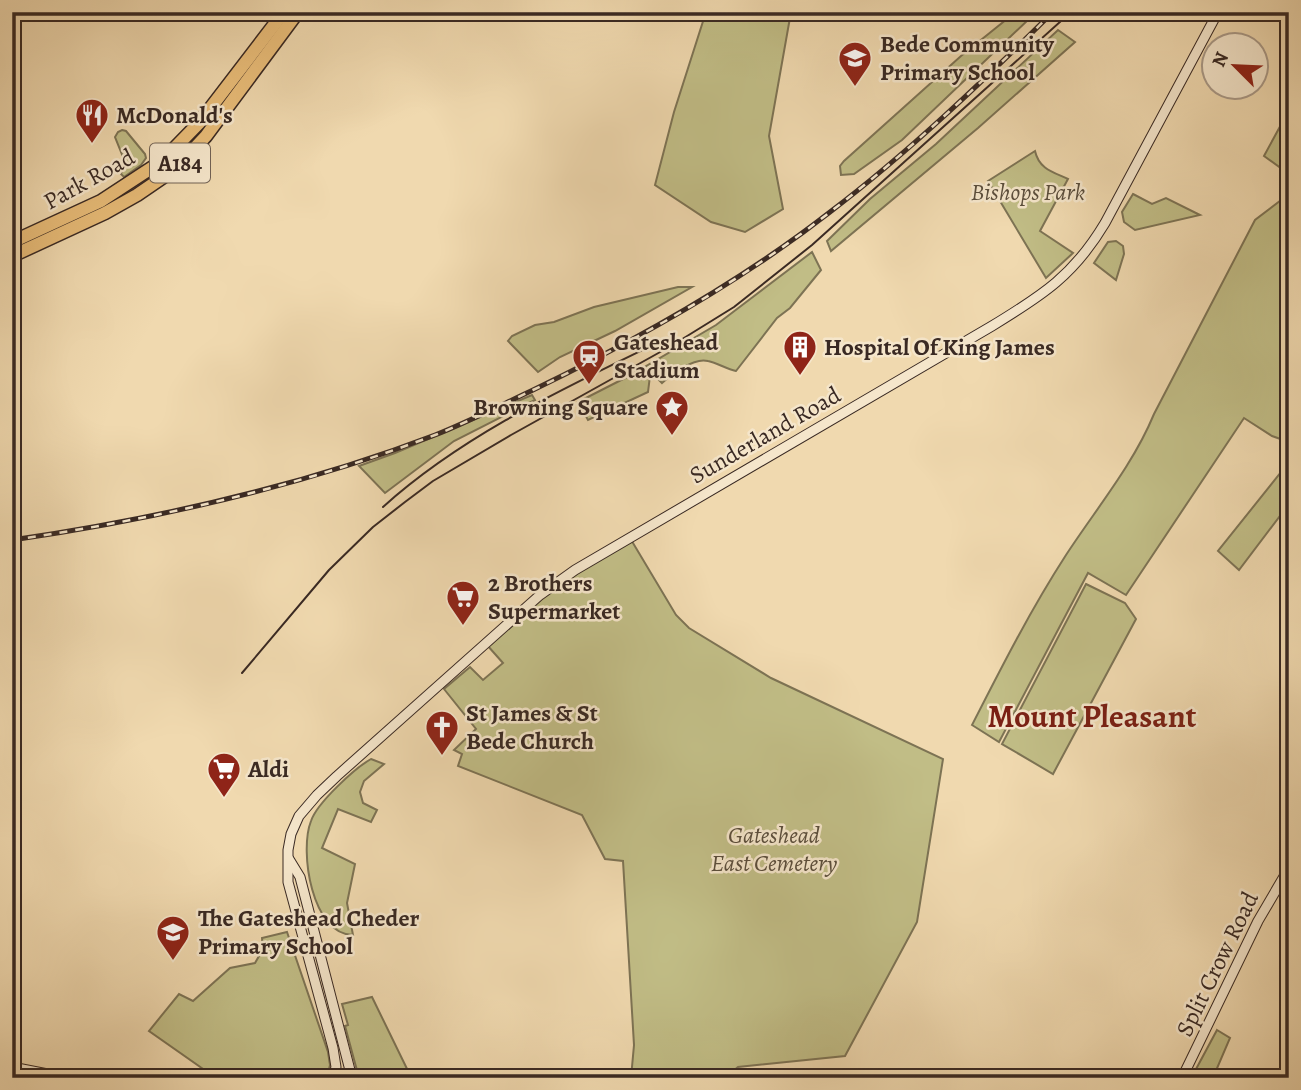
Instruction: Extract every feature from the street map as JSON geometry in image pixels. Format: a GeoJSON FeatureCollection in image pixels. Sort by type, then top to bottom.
{"type":"FeatureCollection","features":[{"type":"Feature","properties":{"kind":"highway","name":"Park Road"},"geometry":{"type":"LineString","coordinates":[[12,256],[105,213],[175,169],[206,136],[219,107],[284,12]]}},
{"type":"Feature","properties":{"kind":"highway","name":"Park Road"},"geometry":{"type":"LineString","coordinates":[[12,242],[100,201],[162,161],[219,107],[298,12]]}},
{"type":"Feature","properties":{"kind":"main road","name":"Sunderland Road"},"geometry":{"type":"LineString","coordinates":[[333,1078],[335,1057],[288,882],[290,834],[317,795],[540,595],[601,553],[992,326],[1055,285],[1091,247],[1218,12]]}},
{"type":"Feature","properties":{"kind":"main road"},"geometry":{"type":"LineString","coordinates":[[288,858],[300,877],[352,1078]]}},
{"type":"Feature","properties":{"kind":"main road","name":"Split Crow Road"},"geometry":{"type":"LineString","coordinates":[[1182,1078],[1253,932],[1289,868]]}},
{"type":"Feature","properties":{"kind":"main road"},"geometry":{"type":"LineString","coordinates":[[12,1067],[68,1078]]}},
{"type":"Feature","properties":{"kind":"green space"},"geometry":{"type":"Polygon","coordinates":[[[706,12],[791,12],[769,136],[783,209],[745,232],[711,222],[655,185],[674,112],[706,12]]]}},
{"type":"Feature","properties":{"kind":"green space"},"geometry":{"type":"Polygon","coordinates":[[[1007,19],[1029,19],[902,140],[854,174],[841,175],[840,166],[844,161],[961,56],[1007,19]]]}},
{"type":"Feature","properties":{"kind":"green space"},"geometry":{"type":"Polygon","coordinates":[[[1058,30],[1075,42],[978,128],[831,251],[827,241],[870,199],[936,144],[1058,30]]]}},
{"type":"Feature","properties":{"kind":"green space"},"geometry":{"type":"Polygon","coordinates":[[[1289,110],[1289,174],[1264,156],[1289,110]]]}},
{"type":"Feature","properties":{"kind":"green space"},"geometry":{"type":"Polygon","coordinates":[[[122,130],[126,131],[146,158],[124,177],[121,174],[125,162],[115,137],[122,130]]]}},
{"type":"Feature","properties":{"kind":"green space","name":"Bishops Park"},"geometry":{"type":"Polygon","coordinates":[[[1035,151],[1043,166],[1068,179],[1040,231],[1073,253],[1046,278],[988,181],[1035,151]]]}},
{"type":"Feature","properties":{"kind":"green space"},"geometry":{"type":"Polygon","coordinates":[[[1133,194],[1152,204],[1166,198],[1200,215],[1135,230],[1124,222],[1122,212],[1133,194]]]}},
{"type":"Feature","properties":{"kind":"green space"},"geometry":{"type":"Polygon","coordinates":[[[1289,194],[1289,442],[1272,436],[1244,418],[1126,595],[1088,573],[999,742],[972,725],[1005,660],[1053,575],[1136,451],[1255,220],[1289,194]]]}},
{"type":"Feature","properties":{"kind":"green space"},"geometry":{"type":"Polygon","coordinates":[[[1116,241],[1123,246],[1124,254],[1116,280],[1094,263],[1108,242],[1116,241]]]}},
{"type":"Feature","properties":{"kind":"green space"},"geometry":{"type":"Polygon","coordinates":[[[812,252],[821,270],[790,308],[777,318],[736,371],[702,360],[684,367],[662,383],[655,376],[650,376],[648,392],[588,420],[578,402],[629,376],[716,325],[812,252]]]}},
{"type":"Feature","properties":{"kind":"green space"},"geometry":{"type":"Polygon","coordinates":[[[678,287],[692,287],[615,331],[560,357],[538,372],[508,341],[512,336],[535,325],[554,322],[594,307],[678,287]]]}},
{"type":"Feature","properties":{"kind":"green space"},"geometry":{"type":"Polygon","coordinates":[[[532,395],[535,400],[454,441],[385,493],[359,466],[395,453],[532,395]]]}},
{"type":"Feature","properties":{"kind":"green space"},"geometry":{"type":"Polygon","coordinates":[[[1289,462],[1289,504],[1239,570],[1218,551],[1289,462]]]}},
{"type":"Feature","properties":{"kind":"green space","name":"Gateshead East Cemetery"},"geometry":{"type":"Polygon","coordinates":[[[630,538],[676,615],[689,628],[771,678],[943,759],[917,922],[845,1056],[738,1067],[730,1078],[631,1078],[634,1045],[623,861],[605,859],[582,815],[458,766],[462,754],[454,750],[476,729],[444,689],[470,667],[483,680],[503,663],[487,645],[542,596],[630,538]]]}},
{"type":"Feature","properties":{"kind":"green space"},"geometry":{"type":"Polygon","coordinates":[[[1086,584],[1125,603],[1136,619],[1053,774],[1002,744],[1086,584]]]}},
{"type":"Feature","properties":{"kind":"green space"},"geometry":{"type":"Polygon","coordinates":[[[371,759],[384,764],[364,781],[360,792],[363,803],[377,810],[371,822],[338,809],[322,848],[355,864],[347,903],[353,935],[339,931],[327,921],[319,907],[308,870],[308,835],[311,821],[328,796],[371,759]]]}},
{"type":"Feature","properties":{"kind":"green space"},"geometry":{"type":"Polygon","coordinates":[[[287,932],[328,1052],[330,1065],[327,1078],[216,1078],[149,1031],[179,994],[193,1001],[230,968],[255,963],[263,949],[262,938],[287,932]]]}},
{"type":"Feature","properties":{"kind":"green space"},"geometry":{"type":"Polygon","coordinates":[[[372,997],[410,1075],[416,1078],[359,1078],[342,1004],[372,997]]]}},
{"type":"Feature","properties":{"kind":"green space"},"geometry":{"type":"Polygon","coordinates":[[[1217,1030],[1230,1038],[1215,1073],[1199,1074],[1195,1071],[1217,1030]]]}},
{"type":"Feature","properties":{"kind":"tram line"},"geometry":{"type":"LineString","coordinates":[[242,673],[329,570],[373,527],[433,481],[671,346],[734,307],[812,245],[1071,12]]}},
{"type":"Feature","properties":{"kind":"tram line"},"geometry":{"type":"LineString","coordinates":[[383,507],[415,480],[483,434],[556,393],[667,338]]}},
{"type":"Feature","properties":{"kind":"railway"},"geometry":{"type":"LineString","coordinates":[[12,540],[120,522],[280,486],[384,454],[447,430],[572,371],[686,309],[795,238],[917,141],[1053,12]]}},
{"type":"Feature","properties":{"kind":"place","name":"Bede Community Primary School"},"geometry":{"type":"Point","coordinates":[855,88]}},
{"type":"Feature","properties":{"kind":"place","name":"McDonald's"},"geometry":{"type":"Point","coordinates":[92,145]}},
{"type":"Feature","properties":{"kind":"place","name":"Hospital Of King James"},"geometry":{"type":"Point","coordinates":[800,377]}},
{"type":"Feature","properties":{"kind":"place","name":"Gateshead Stadium"},"geometry":{"type":"Point","coordinates":[589,386]}},
{"type":"Feature","properties":{"kind":"place","name":"Browning Square"},"geometry":{"type":"Point","coordinates":[672,437]}},
{"type":"Feature","properties":{"kind":"place","name":"2 Brothers Supermarket"},"geometry":{"type":"Point","coordinates":[463,627]}},
{"type":"Feature","properties":{"kind":"place","name":"St James & St Bede Church"},"geometry":{"type":"Point","coordinates":[442,757]}},
{"type":"Feature","properties":{"kind":"place","name":"Aldi"},"geometry":{"type":"Point","coordinates":[224,799]}},
{"type":"Feature","properties":{"kind":"place","name":"The Gateshead Cheder Primary School"},"geometry":{"type":"Point","coordinates":[173,962]}},
{"type":"Feature","properties":{"kind":"district","name":"Mount Pleasant"},"geometry":{"type":"Point","coordinates":[1092,716]}}]}
